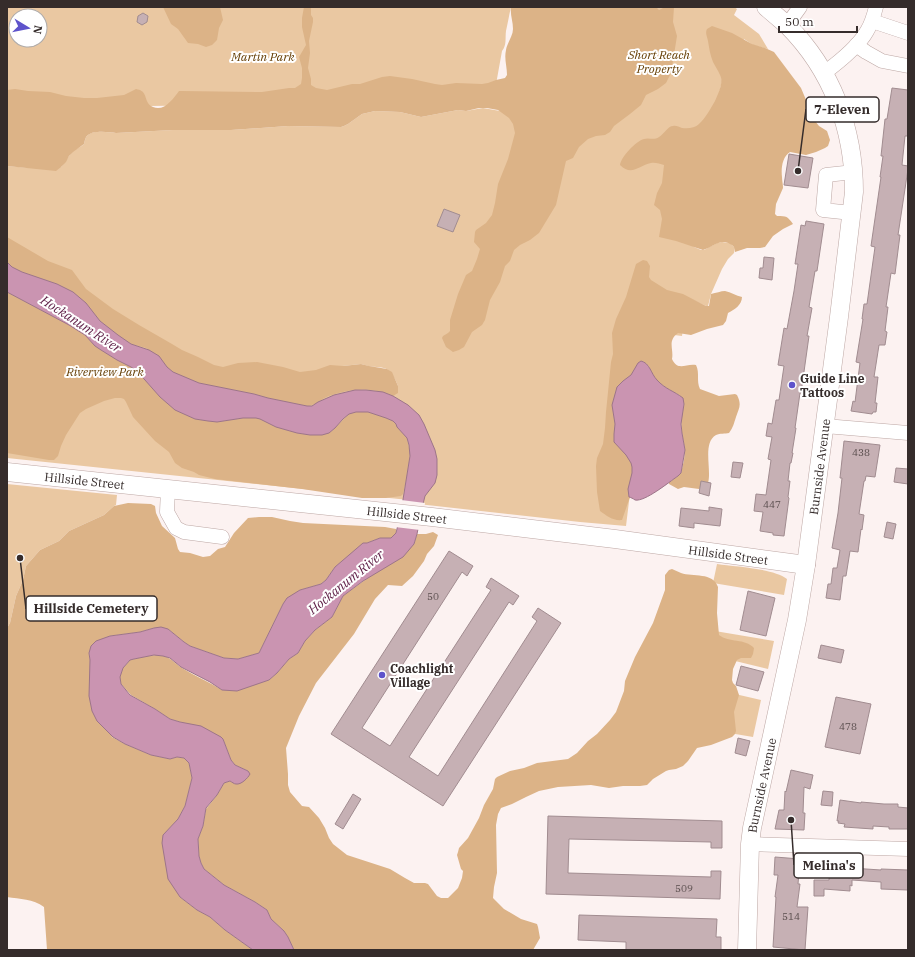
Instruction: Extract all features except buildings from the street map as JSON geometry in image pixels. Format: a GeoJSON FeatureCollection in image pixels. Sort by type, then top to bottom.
{"type":"FeatureCollection","features":[{"type":"Feature","properties":{"kind":"main road","name":"Burnside Avenue"},"geometry":{"type":"LineString","coordinates":[[747,950],[750,844],[797,620],[806,565],[854,192],[854,172],[849,138],[838,102],[824,73],[803,43],[787,25],[766,7]]}},
{"type":"Feature","properties":{"kind":"main road","name":"Hillside Street"},"geometry":{"type":"LineString","coordinates":[[7,472],[432,517],[615,539],[806,565]]}},
{"type":"Feature","properties":{"kind":"street"},"geometry":{"type":"LineString","coordinates":[[787,25],[800,7]]}},
{"type":"Feature","properties":{"kind":"street"},"geometry":{"type":"LineString","coordinates":[[824,73],[841,60],[866,33],[872,21],[876,7]]}},
{"type":"Feature","properties":{"kind":"street"},"geometry":{"type":"LineString","coordinates":[[872,21],[908,33]]}},
{"type":"Feature","properties":{"kind":"street"},"geometry":{"type":"LineString","coordinates":[[856,45],[882,61],[908,66]]}},
{"type":"Feature","properties":{"kind":"street"},"geometry":{"type":"LineString","coordinates":[[852,213],[823,210],[826,175],[854,172]]}},
{"type":"Feature","properties":{"kind":"street"},"geometry":{"type":"LineString","coordinates":[[825,426],[908,433]]}},
{"type":"Feature","properties":{"kind":"street"},"geometry":{"type":"LineString","coordinates":[[168,489],[167,512],[176,528],[184,532],[222,537]]}},
{"type":"Feature","properties":{"kind":"street"},"geometry":{"type":"LineString","coordinates":[[750,844],[908,849]]}},
{"type":"Feature","properties":{"kind":"green space","name":"Martin Park"},"geometry":{"type":"Polygon","coordinates":[[[7,7],[511,7],[493,101],[7,108],[7,7]]]}},
{"type":"Feature","properties":{"kind":"green space"},"geometry":{"type":"Polygon","coordinates":[[[163,7],[220,7],[223,20],[219,28],[217,40],[212,45],[206,47],[188,43],[178,29],[171,24],[163,7]]]}},
{"type":"Feature","properties":{"kind":"green space","name":"Short Reach Property"},"geometry":{"type":"Polygon","coordinates":[[[304,7],[311,7],[311,15],[313,18],[309,41],[310,53],[308,68],[311,85],[316,88],[327,90],[352,84],[360,84],[390,76],[442,85],[456,83],[482,84],[505,78],[507,75],[505,56],[513,29],[511,7],[656,7],[659,10],[665,7],[674,7],[673,22],[677,36],[671,73],[666,83],[646,95],[641,105],[614,126],[610,132],[605,135],[588,139],[579,147],[573,158],[566,161],[556,205],[539,233],[514,250],[510,261],[505,266],[500,282],[490,300],[485,320],[482,325],[472,332],[464,347],[459,350],[453,352],[446,347],[442,338],[450,331],[450,320],[458,294],[466,275],[472,271],[477,259],[480,249],[474,242],[475,232],[486,223],[492,215],[498,184],[508,159],[515,133],[513,124],[509,118],[498,110],[479,108],[466,111],[458,110],[421,117],[400,112],[375,111],[362,114],[341,127],[288,126],[231,130],[173,130],[116,133],[98,132],[91,133],[87,136],[84,144],[73,152],[66,162],[56,171],[7,166],[7,90],[15,89],[50,92],[66,96],[97,98],[124,95],[136,89],[143,92],[149,105],[161,108],[168,104],[179,91],[262,92],[295,88],[301,84],[302,68],[299,57],[306,45],[302,27],[304,7]]]}},
{"type":"Feature","properties":{"kind":"green space"},"geometry":{"type":"Polygon","coordinates":[[[609,7],[734,7],[737,9],[734,15],[759,34],[768,49],[753,45],[744,39],[721,76],[722,81],[686,236],[694,247],[701,250],[722,242],[730,243],[735,248],[734,253],[722,269],[711,294],[708,306],[687,297],[682,336],[635,330],[677,384],[638,428],[626,526],[418,504],[418,501],[7,458],[7,166],[30,168],[61,167],[73,151],[84,144],[90,133],[97,132],[116,133],[173,130],[231,130],[288,126],[341,127],[362,114],[375,111],[400,112],[421,117],[458,110],[466,111],[483,108],[500,111],[609,7]],[[361,364],[336,366],[398,386],[387,369],[361,364]]]}},
{"type":"Feature","properties":{"kind":"green space"},"geometry":{"type":"Polygon","coordinates":[[[712,26],[732,33],[752,44],[774,52],[801,88],[815,121],[819,126],[827,131],[830,140],[828,146],[816,152],[806,155],[790,152],[785,157],[782,170],[783,188],[776,204],[775,214],[777,216],[786,217],[793,224],[773,236],[765,247],[747,248],[735,252],[732,246],[726,242],[723,242],[703,250],[659,237],[662,219],[660,210],[654,205],[657,193],[662,183],[664,165],[651,163],[636,169],[628,170],[620,165],[626,154],[641,140],[657,138],[671,126],[682,128],[693,127],[701,122],[708,113],[718,95],[721,81],[720,75],[710,54],[706,35],[707,29],[712,26]]]}},
{"type":"Feature","properties":{"kind":"green space"},"geometry":{"type":"Polygon","coordinates":[[[7,237],[48,261],[72,270],[86,289],[113,309],[182,350],[214,365],[223,367],[238,363],[257,362],[300,372],[316,370],[330,365],[343,366],[361,364],[387,369],[392,372],[398,386],[398,393],[393,396],[369,390],[345,391],[329,396],[313,405],[307,406],[199,383],[173,372],[160,358],[146,348],[131,344],[118,335],[100,321],[86,303],[73,292],[57,284],[12,267],[7,262],[7,237]]]}},
{"type":"Feature","properties":{"kind":"green space"},"geometry":{"type":"Polygon","coordinates":[[[643,260],[647,261],[650,266],[649,277],[651,280],[667,290],[683,294],[706,306],[709,306],[711,294],[725,291],[742,297],[739,305],[728,313],[726,321],[723,325],[691,335],[678,333],[672,342],[672,359],[674,363],[680,366],[696,365],[700,389],[719,396],[735,394],[739,398],[740,406],[732,429],[729,433],[716,435],[709,444],[708,483],[699,489],[684,487],[678,489],[669,484],[669,482],[681,473],[684,460],[685,450],[681,420],[684,404],[679,395],[669,390],[656,380],[652,375],[649,366],[643,361],[638,363],[633,374],[623,381],[612,405],[615,424],[614,442],[632,464],[632,474],[629,487],[630,497],[622,520],[616,520],[600,511],[597,492],[596,466],[597,458],[603,444],[605,428],[613,354],[612,333],[616,319],[626,297],[636,264],[643,260]]]}},
{"type":"Feature","properties":{"kind":"green space","name":"Riverview Park"},"geometry":{"type":"Polygon","coordinates":[[[7,292],[85,335],[95,346],[137,371],[160,397],[175,410],[195,419],[217,422],[243,418],[259,418],[276,427],[310,435],[322,435],[332,431],[349,414],[356,412],[368,412],[393,421],[407,438],[410,453],[408,472],[403,494],[401,496],[386,498],[362,498],[302,489],[215,479],[199,475],[182,468],[175,463],[169,452],[155,441],[133,417],[126,402],[121,398],[104,401],[80,413],[66,435],[58,456],[54,460],[7,453],[7,292]]]}},
{"type":"Feature","properties":{"kind":"green space"},"geometry":{"type":"Polygon","coordinates":[[[7,484],[117,495],[116,505],[104,515],[69,531],[59,541],[40,550],[26,566],[23,580],[16,596],[10,623],[7,628],[7,484]]]}},
{"type":"Feature","properties":{"kind":"green space"},"geometry":{"type":"Polygon","coordinates":[[[128,503],[151,504],[155,506],[156,513],[162,526],[175,538],[180,552],[203,557],[210,556],[218,549],[225,547],[234,533],[248,518],[272,517],[303,523],[385,527],[396,529],[396,533],[391,538],[380,538],[367,543],[335,567],[326,580],[321,584],[300,590],[283,604],[259,653],[238,659],[224,658],[190,646],[168,629],[154,628],[140,632],[110,636],[89,653],[112,737],[151,755],[170,759],[177,757],[184,758],[189,763],[192,778],[185,806],[178,819],[163,836],[180,897],[197,910],[210,917],[253,950],[47,950],[44,907],[31,901],[7,897],[7,628],[10,623],[16,596],[23,580],[26,566],[40,550],[59,541],[69,531],[104,515],[114,506],[128,503]]]}},
{"type":"Feature","properties":{"kind":"green space"},"geometry":{"type":"Polygon","coordinates":[[[433,532],[438,535],[434,546],[413,576],[402,586],[388,585],[375,599],[354,634],[316,683],[299,716],[286,748],[288,785],[290,792],[302,806],[309,807],[319,818],[333,844],[347,855],[390,869],[414,883],[428,884],[437,896],[441,898],[448,898],[458,888],[462,878],[463,871],[457,855],[459,848],[468,838],[479,818],[493,789],[495,779],[510,771],[537,763],[568,759],[577,753],[597,734],[616,712],[624,691],[625,681],[635,657],[653,623],[665,590],[665,575],[672,569],[681,573],[712,579],[718,587],[717,613],[719,635],[727,639],[746,643],[754,648],[751,658],[741,658],[737,660],[733,669],[732,680],[739,695],[734,712],[736,731],[732,737],[711,745],[697,748],[683,766],[666,771],[653,779],[647,785],[609,788],[591,785],[558,787],[539,791],[501,808],[496,825],[497,873],[493,898],[504,909],[521,919],[537,924],[540,938],[533,950],[294,950],[284,931],[271,919],[267,910],[224,885],[204,869],[199,856],[198,839],[203,826],[206,809],[224,783],[230,781],[236,784],[248,771],[235,765],[231,760],[223,739],[170,719],[131,695],[121,684],[119,677],[123,668],[130,660],[156,655],[169,658],[182,668],[222,690],[269,680],[289,659],[298,653],[305,641],[315,630],[332,617],[343,596],[414,544],[417,534],[433,532]]]}},
{"type":"Feature","properties":{"kind":"green space"},"geometry":{"type":"Polygon","coordinates":[[[717,564],[754,568],[781,575],[787,579],[784,595],[713,583],[717,564]]]}},
{"type":"Feature","properties":{"kind":"green space"},"geometry":{"type":"Polygon","coordinates":[[[703,629],[774,641],[768,669],[698,652],[703,629]]]}},
{"type":"Feature","properties":{"kind":"green space"},"geometry":{"type":"Polygon","coordinates":[[[653,675],[761,700],[753,737],[647,719],[653,675]]]}},
{"type":"Feature","properties":{"kind":"water","name":"Hockanum River"},"geometry":{"type":"Polygon","coordinates":[[[7,262],[12,267],[22,272],[57,284],[73,292],[86,303],[100,321],[131,344],[149,350],[159,356],[167,367],[173,372],[199,383],[307,406],[312,406],[334,395],[355,390],[383,392],[408,405],[419,415],[435,450],[437,459],[437,475],[435,483],[425,496],[414,544],[403,557],[363,581],[343,596],[332,617],[315,630],[305,641],[298,653],[289,659],[269,680],[237,691],[222,690],[181,667],[170,658],[154,655],[130,660],[123,668],[120,677],[121,684],[130,695],[170,719],[201,726],[221,737],[231,760],[235,765],[248,771],[250,774],[246,779],[238,784],[230,781],[224,783],[217,795],[206,808],[203,826],[198,839],[199,856],[204,869],[224,885],[267,910],[271,919],[284,931],[294,950],[253,950],[210,917],[197,910],[180,897],[168,879],[162,843],[163,835],[178,819],[185,806],[192,778],[189,763],[184,758],[177,757],[170,759],[151,755],[125,744],[113,737],[97,721],[92,711],[89,696],[89,653],[91,646],[96,641],[110,636],[140,632],[161,627],[168,629],[190,646],[224,658],[238,659],[259,653],[287,598],[300,590],[321,584],[326,580],[335,567],[363,543],[380,538],[391,538],[396,533],[410,456],[407,438],[393,421],[368,412],[356,412],[349,414],[329,433],[322,435],[297,433],[276,427],[256,418],[243,418],[217,422],[195,419],[175,410],[160,397],[137,371],[95,346],[85,335],[7,292],[7,262]]]}},
{"type":"Feature","properties":{"kind":"water"},"geometry":{"type":"Polygon","coordinates":[[[641,361],[646,364],[660,383],[683,398],[684,404],[681,424],[685,450],[681,473],[678,476],[651,495],[635,500],[629,497],[628,489],[632,473],[631,463],[614,442],[615,424],[612,405],[617,387],[631,375],[638,363],[641,361]]]}},
{"type":"Feature","properties":{"kind":"pier"},"geometry":{"type":"Polygon","coordinates":[[[401,500],[425,503],[420,530],[395,527],[401,500]]]}},
{"type":"Feature","properties":{"kind":"place","name":"7-Eleven"},"geometry":{"type":"Point","coordinates":[798,171]}},
{"type":"Feature","properties":{"kind":"place","name":"Guide Line Tattoos"},"geometry":{"type":"Point","coordinates":[792,385]}},
{"type":"Feature","properties":{"kind":"place","name":"Hillside Cemetery"},"geometry":{"type":"Point","coordinates":[20,558]}},
{"type":"Feature","properties":{"kind":"place","name":"Coachlight Village"},"geometry":{"type":"Point","coordinates":[382,675]}},
{"type":"Feature","properties":{"kind":"place","name":"Melina's"},"geometry":{"type":"Point","coordinates":[791,820]}}]}
